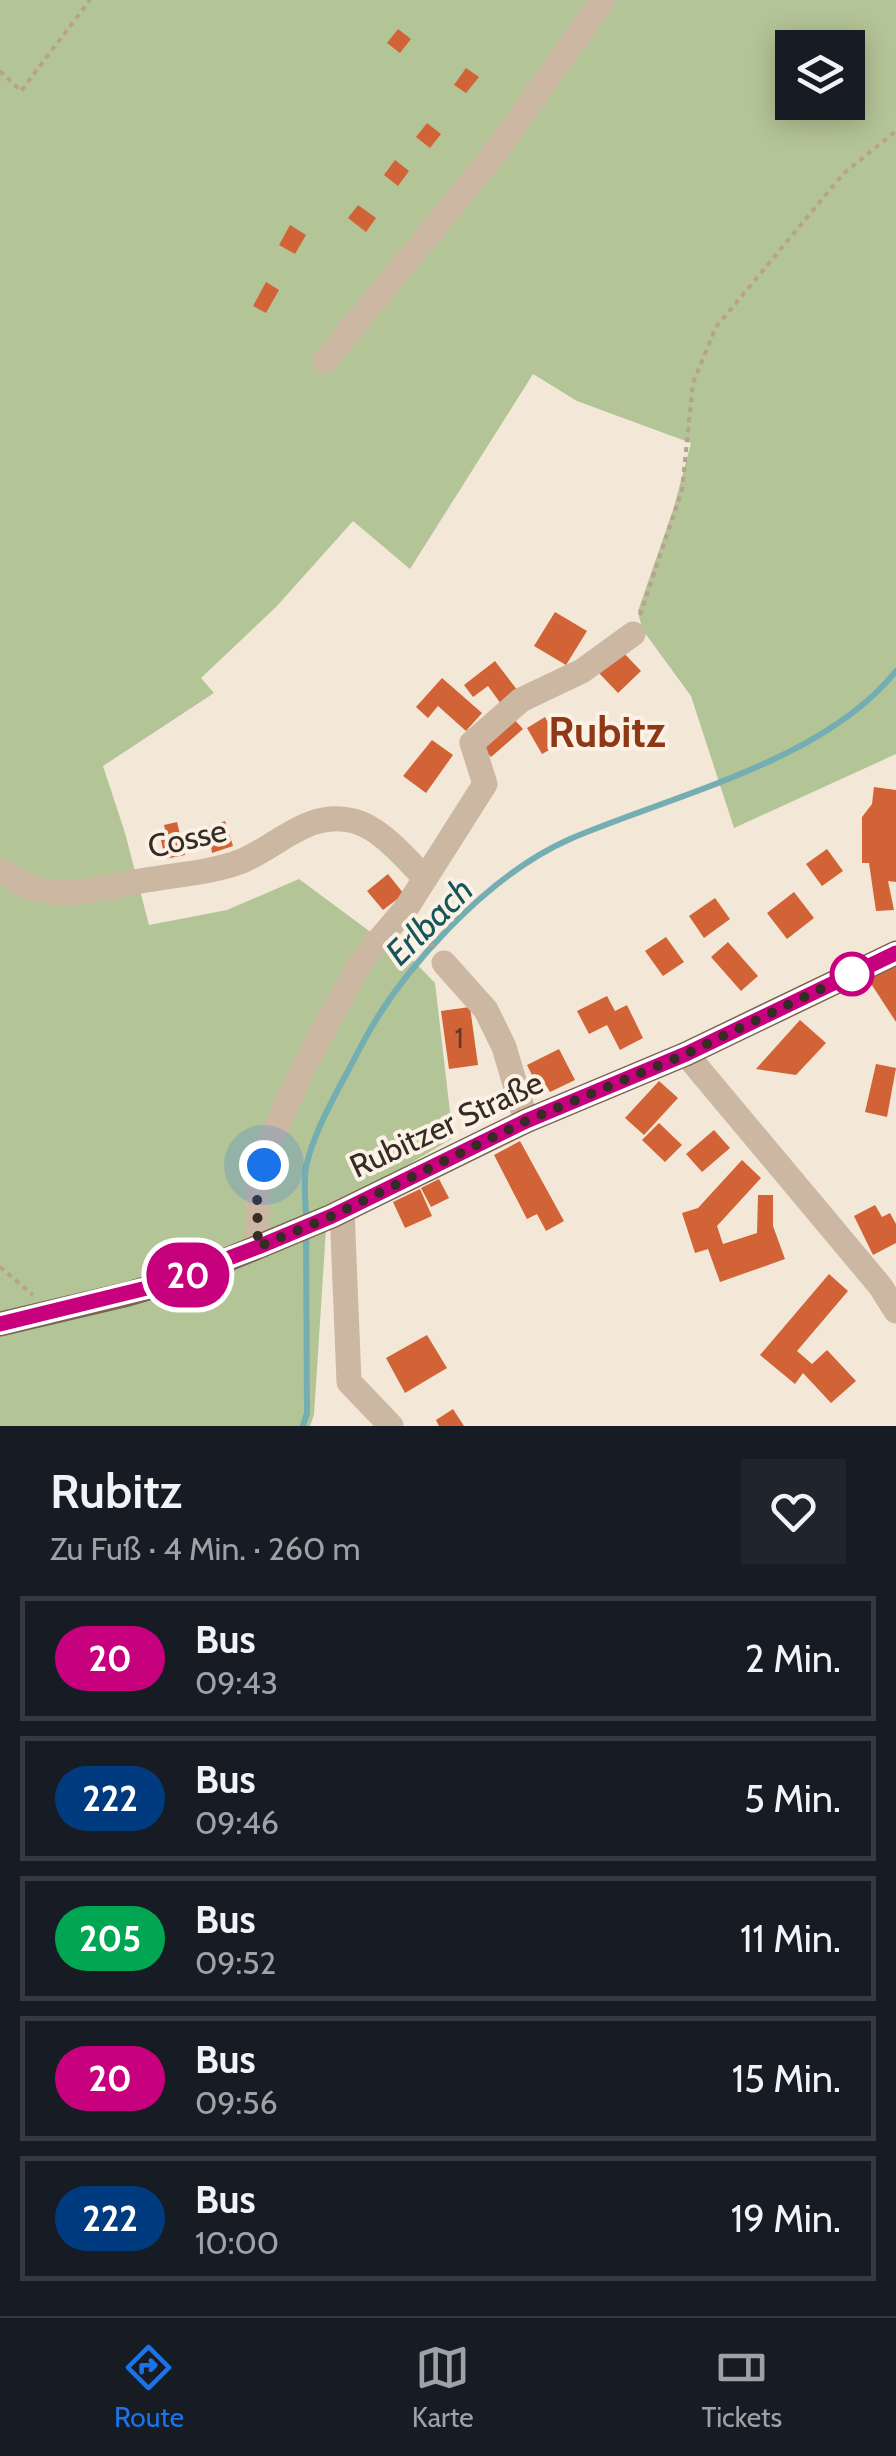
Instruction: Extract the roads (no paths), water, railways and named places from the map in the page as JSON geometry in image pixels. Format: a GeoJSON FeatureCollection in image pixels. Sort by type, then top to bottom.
{"type":"FeatureCollection","features":[{"type":"Feature","properties":{"kind":"main road","name":"Rubitzer Straße"},"geometry":{"type":"LineString","coordinates":[[337,1212],[526,1121],[686,1054],[896,953]]}},
{"type":"Feature","properties":{"kind":"main road"},"geometry":{"type":"LineString","coordinates":[[0,1324],[182,1278],[337,1212]]}},
{"type":"Feature","properties":{"kind":"street"},"geometry":{"type":"LineString","coordinates":[[325,361],[491,158],[603,0]]}},
{"type":"Feature","properties":{"kind":"street"},"geometry":{"type":"LineString","coordinates":[[258,1247],[257,1190],[271,1139],[304,1066],[362,960],[407,907],[485,784],[472,742],[521,700],[582,671],[633,634]]}},
{"type":"Feature","properties":{"kind":"street","name":"Cosse"},"geometry":{"type":"LineString","coordinates":[[0,869],[37,890],[113,888],[151,879],[190,876],[244,860],[302,825],[328,819],[356,821],[381,837],[425,878]]}},
{"type":"Feature","properties":{"kind":"street"},"geometry":{"type":"LineString","coordinates":[[444,963],[486,1010],[504,1047],[526,1121]]}},
{"type":"Feature","properties":{"kind":"street"},"geometry":{"type":"LineString","coordinates":[[686,1054],[888,1282],[896,1312]]}},
{"type":"Feature","properties":{"kind":"street","name":"Rubitzer Straße"},"geometry":{"type":"LineString","coordinates":[[337,1212],[349,1382],[391,1426]]}},
{"type":"Feature","properties":{"kind":"waterway","name":"Erlbach"},"geometry":{"type":"LineString","coordinates":[[306,1220],[305,1180],[310,1152],[359,1050],[397,989],[449,928],[478,901],[539,855],[570,839],[788,752],[866,702],[896,671]]}},
{"type":"Feature","properties":{"kind":"waterway","name":"Erlbach"},"geometry":{"type":"LineString","coordinates":[[303,1426],[307,1413],[306,1233]]}},
{"type":"Feature","properties":{"kind":"district","name":"Rubitz"},"geometry":{"type":"Point","coordinates":[607,732]}}]}
